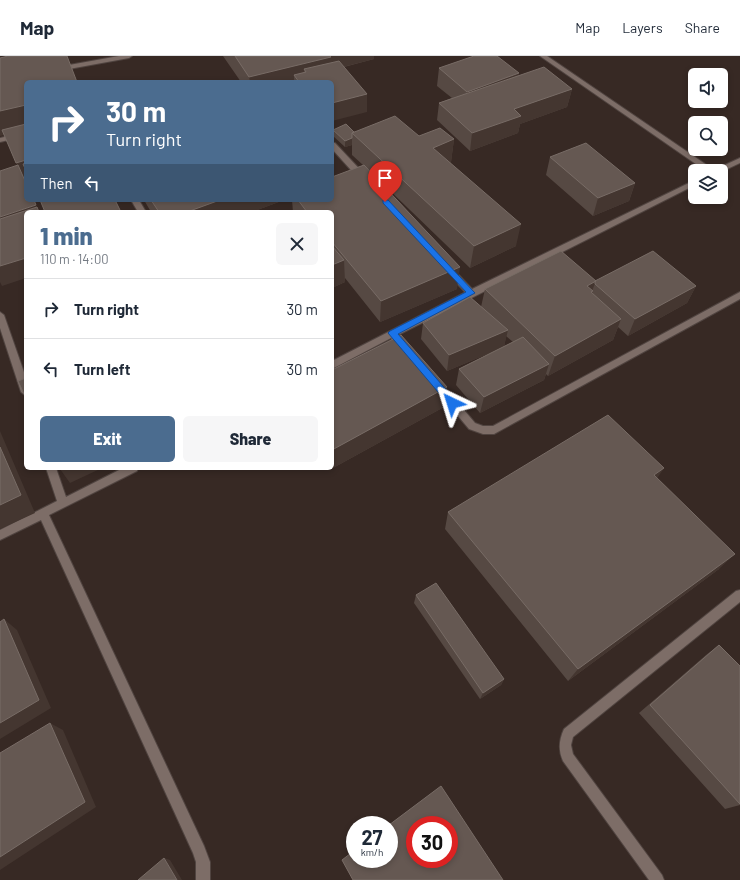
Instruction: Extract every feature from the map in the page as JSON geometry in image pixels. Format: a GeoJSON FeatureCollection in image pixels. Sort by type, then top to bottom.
{"type":"FeatureCollection","features":[{"type":"Feature","properties":{"kind":"street"},"geometry":{"type":"LineString","coordinates":[[53,70],[129,56]]}},
{"type":"Feature","properties":{"kind":"street"},"geometry":{"type":"LineString","coordinates":[[543,56],[701,164]]}},
{"type":"Feature","properties":{"kind":"street"},"geometry":{"type":"LineString","coordinates":[[0,140],[24,134]]}},
{"type":"Feature","properties":{"kind":"street"},"geometry":{"type":"LineString","coordinates":[[334,147],[369,185]]}},
{"type":"Feature","properties":{"kind":"street"},"geometry":{"type":"LineString","coordinates":[[728,166],[740,160]]}},
{"type":"Feature","properties":{"kind":"street"},"geometry":{"type":"LineString","coordinates":[[334,363],[688,185]]}},
{"type":"Feature","properties":{"kind":"street"},"geometry":{"type":"LineString","coordinates":[[444,264],[471,293]]}},
{"type":"Feature","properties":{"kind":"street"},"geometry":{"type":"LineString","coordinates":[[432,380],[472,426],[483,430],[494,430],[740,296]]}},
{"type":"Feature","properties":{"kind":"street"},"geometry":{"type":"LineString","coordinates":[[0,314],[24,386]]}},
{"type":"Feature","properties":{"kind":"street"},"geometry":{"type":"LineString","coordinates":[[392,333],[412,356]]}},
{"type":"Feature","properties":{"kind":"street"},"geometry":{"type":"LineString","coordinates":[[52,470],[63,503]]}},
{"type":"Feature","properties":{"kind":"street"},"geometry":{"type":"LineString","coordinates":[[0,535],[129,470]]}},
{"type":"Feature","properties":{"kind":"street"},"geometry":{"type":"LineString","coordinates":[[43,514],[199,851],[203,862],[203,880]]}},
{"type":"Feature","properties":{"kind":"street"},"geometry":{"type":"LineString","coordinates":[[657,880],[567,758],[565,745],[568,732],[740,595]]}},
{"type":"Feature","properties":{"kind":"building"},"geometry":{"type":"Polygon","coordinates":[[[8,56],[67,56],[76,80],[24,80],[24,105],[0,111],[0,58],[8,56]]]}},
{"type":"Feature","properties":{"kind":"building"},"geometry":{"type":"Polygon","coordinates":[[[235,56],[330,56],[331,57],[249,77],[235,56]]]}},
{"type":"Feature","properties":{"kind":"building"},"geometry":{"type":"Polygon","coordinates":[[[474,56],[497,56],[519,73],[467,92],[439,68],[474,56]]]}},
{"type":"Feature","properties":{"kind":"building"},"geometry":{"type":"Polygon","coordinates":[[[339,61],[367,94],[334,102],[334,80],[298,80],[294,75],[306,72],[304,69],[339,61]]]}},
{"type":"Feature","properties":{"kind":"building"},"geometry":{"type":"Polygon","coordinates":[[[544,67],[572,89],[514,109],[521,116],[472,133],[439,103],[544,67]]]}},
{"type":"Feature","properties":{"kind":"building"},"geometry":{"type":"Polygon","coordinates":[[[395,116],[419,136],[440,128],[454,139],[433,148],[521,224],[474,246],[352,133],[395,116]]]}},
{"type":"Feature","properties":{"kind":"building"},"geometry":{"type":"Polygon","coordinates":[[[24,124],[24,161],[16,163],[2,130],[24,124]]]}},
{"type":"Feature","properties":{"kind":"building"},"geometry":{"type":"Polygon","coordinates":[[[346,124],[354,132],[352,133],[352,138],[345,141],[334,130],[346,124]]]}},
{"type":"Feature","properties":{"kind":"building"},"geometry":{"type":"Polygon","coordinates":[[[586,143],[635,183],[598,198],[550,157],[586,143]]]}},
{"type":"Feature","properties":{"kind":"building"},"geometry":{"type":"Polygon","coordinates":[[[18,165],[24,178],[24,202],[35,202],[36,205],[0,217],[0,171],[18,165]]]}},
{"type":"Feature","properties":{"kind":"building"},"geometry":{"type":"Polygon","coordinates":[[[364,165],[460,267],[381,301],[334,244],[334,210],[306,210],[300,202],[334,202],[334,176],[364,165]]]}},
{"type":"Feature","properties":{"kind":"building"},"geometry":{"type":"Polygon","coordinates":[[[41,202],[116,202],[120,210],[44,210],[41,202]]]}},
{"type":"Feature","properties":{"kind":"building"},"geometry":{"type":"Polygon","coordinates":[[[152,202],[214,202],[192,210],[158,210],[152,202]]]}},
{"type":"Feature","properties":{"kind":"building"},"geometry":{"type":"Polygon","coordinates":[[[37,207],[38,210],[28,210],[37,207]]]}},
{"type":"Feature","properties":{"kind":"building"},"geometry":{"type":"Polygon","coordinates":[[[24,211],[24,259],[0,266],[0,219],[24,211]]]}},
{"type":"Feature","properties":{"kind":"building"},"geometry":{"type":"Polygon","coordinates":[[[334,248],[344,260],[334,264],[334,248]]]}},
{"type":"Feature","properties":{"kind":"building"},"geometry":{"type":"Polygon","coordinates":[[[561,251],[596,281],[587,286],[593,291],[591,292],[621,319],[555,356],[485,289],[561,251]]]}},
{"type":"Feature","properties":{"kind":"building"},"geometry":{"type":"Polygon","coordinates":[[[653,251],[696,286],[635,319],[595,284],[595,281],[653,251]]]}},
{"type":"Feature","properties":{"kind":"building"},"geometry":{"type":"Polygon","coordinates":[[[470,297],[508,330],[449,355],[423,323],[470,297]]]}},
{"type":"Feature","properties":{"kind":"building"},"geometry":{"type":"Polygon","coordinates":[[[401,335],[447,387],[334,449],[334,369],[401,335]]]}},
{"type":"Feature","properties":{"kind":"building"},"geometry":{"type":"Polygon","coordinates":[[[523,337],[549,364],[484,397],[459,369],[523,337]]]}},
{"type":"Feature","properties":{"kind":"building"},"geometry":{"type":"Polygon","coordinates":[[[24,379],[24,394],[18,381],[24,379]]]}},
{"type":"Feature","properties":{"kind":"building"},"geometry":{"type":"Polygon","coordinates":[[[608,415],[664,468],[654,475],[735,554],[578,669],[448,512],[608,415]]]}},
{"type":"Feature","properties":{"kind":"building"},"geometry":{"type":"Polygon","coordinates":[[[0,447],[21,495],[0,505],[0,447]]]}},
{"type":"Feature","properties":{"kind":"building"},"geometry":{"type":"Polygon","coordinates":[[[436,583],[504,679],[483,693],[416,595],[436,583]]]}},
{"type":"Feature","properties":{"kind":"building"},"geometry":{"type":"Polygon","coordinates":[[[4,619],[39,700],[0,723],[0,622],[4,619]]]}},
{"type":"Feature","properties":{"kind":"building"},"geometry":{"type":"Polygon","coordinates":[[[719,645],[740,666],[740,804],[650,705],[719,645]]]}},
{"type":"Feature","properties":{"kind":"building"},"geometry":{"type":"Polygon","coordinates":[[[50,723],[85,802],[0,857],[0,753],[50,723]]]}},
{"type":"Feature","properties":{"kind":"building"},"geometry":{"type":"Polygon","coordinates":[[[441,786],[503,880],[353,880],[346,868],[398,868],[398,818],[441,786]]]}},
{"type":"Feature","properties":{"kind":"building"},"geometry":{"type":"Polygon","coordinates":[[[346,857],[346,867],[342,860],[346,857]]]}},
{"type":"Feature","properties":{"kind":"building"},"geometry":{"type":"Polygon","coordinates":[[[164,858],[177,880],[138,880],[164,858]]]}},
{"type":"Feature","properties":{"kind":"route"},"geometry":{"type":"LineString","coordinates":[[385,202],[471,293],[392,333],[452,403]]}}]}
